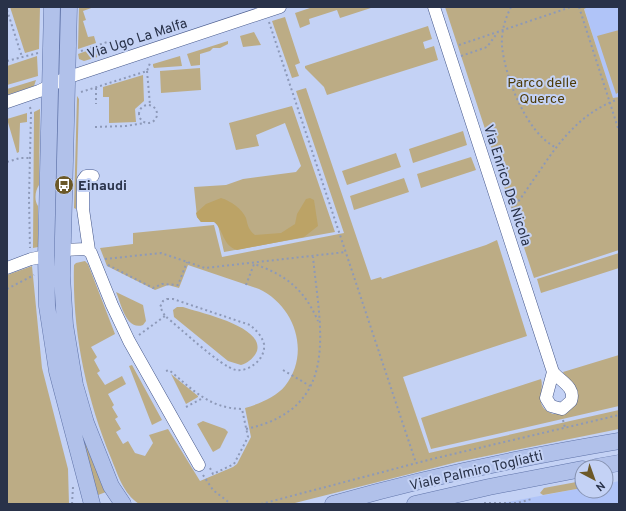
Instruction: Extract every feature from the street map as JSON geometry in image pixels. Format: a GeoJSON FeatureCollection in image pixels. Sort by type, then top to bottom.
{"type":"FeatureCollection","features":[{"type":"Feature","properties":{"kind":"main road"},"geometry":{"type":"LineString","coordinates":[[52,7],[43,259],[48,319],[56,371],[92,504]]}},
{"type":"Feature","properties":{"kind":"main road"},"geometry":{"type":"LineString","coordinates":[[68,7],[63,302],[69,357],[86,423],[104,471],[115,494],[123,504]]}},
{"type":"Feature","properties":{"kind":"main road","name":"Viale Palmiro Togliatti"},"geometry":{"type":"LineString","coordinates":[[333,504],[457,473],[563,450],[619,440]]}},
{"type":"Feature","properties":{"kind":"main road","name":"Viale Palmiro Togliatti"},"geometry":{"type":"LineString","coordinates":[[415,504],[489,487],[574,471]]}},
{"type":"Feature","properties":{"kind":"street","name":"Via Ugo La Malfa"},"geometry":{"type":"LineString","coordinates":[[7,102],[39,91],[66,78],[280,7]]}},
{"type":"Feature","properties":{"kind":"street","name":"Via Enrico De Nicola"},"geometry":{"type":"LineString","coordinates":[[434,7],[553,372]]}},
{"type":"Feature","properties":{"kind":"street"},"geometry":{"type":"LineString","coordinates":[[93,176],[86,176],[83,180],[83,209],[89,250],[129,340],[200,468]]}},
{"type":"Feature","properties":{"kind":"street"},"geometry":{"type":"LineString","coordinates":[[63,250],[89,250]]}},
{"type":"Feature","properties":{"kind":"street"},"geometry":{"type":"LineString","coordinates":[[7,268],[31,259],[43,259]]}},
{"type":"Feature","properties":{"kind":"path"},"geometry":{"type":"LineString","coordinates":[[511,7],[506,18],[502,46],[515,94],[537,131],[556,147]]}},
{"type":"Feature","properties":{"kind":"path"},"geometry":{"type":"LineString","coordinates":[[461,44],[571,7]]}},
{"type":"Feature","properties":{"kind":"path"},"geometry":{"type":"LineString","coordinates":[[579,7],[619,129]]}},
{"type":"Feature","properties":{"kind":"path"},"geometry":{"type":"LineString","coordinates":[[7,10],[22,57]]}},
{"type":"Feature","properties":{"kind":"path"},"geometry":{"type":"LineString","coordinates":[[266,12],[416,463]]}},
{"type":"Feature","properties":{"kind":"path"},"geometry":{"type":"LineString","coordinates":[[459,57],[487,47],[499,31]]}},
{"type":"Feature","properties":{"kind":"path"},"geometry":{"type":"LineString","coordinates":[[75,53],[110,41],[112,50],[118,48]]}},
{"type":"Feature","properties":{"kind":"path"},"geometry":{"type":"LineString","coordinates":[[7,62],[42,52]]}},
{"type":"Feature","properties":{"kind":"path"},"geometry":{"type":"LineString","coordinates":[[150,63],[147,71],[150,105]]}},
{"type":"Feature","properties":{"kind":"path"},"geometry":{"type":"LineString","coordinates":[[81,92],[147,71]]}},
{"type":"Feature","properties":{"kind":"path"},"geometry":{"type":"LineString","coordinates":[[96,88],[96,104]]}},
{"type":"Feature","properties":{"kind":"path"},"geometry":{"type":"LineString","coordinates":[[510,211],[523,196],[556,147],[576,124],[610,102],[619,99]]}},
{"type":"Feature","properties":{"kind":"path"},"geometry":{"type":"LineString","coordinates":[[145,123],[140,119],[139,113],[141,108],[150,105]]}},
{"type":"Feature","properties":{"kind":"path"},"geometry":{"type":"LineString","coordinates":[[95,126],[126,126],[153,122],[157,117],[155,108],[150,105]]}},
{"type":"Feature","properties":{"kind":"path"},"geometry":{"type":"LineString","coordinates":[[7,289],[38,273],[43,259],[30,249],[30,107]]}},
{"type":"Feature","properties":{"kind":"path"},"geometry":{"type":"LineString","coordinates":[[7,162],[20,158],[30,158]]}},
{"type":"Feature","properties":{"kind":"path"},"geometry":{"type":"LineString","coordinates":[[102,260],[161,253],[205,268],[254,264],[346,252]]}},
{"type":"Feature","properties":{"kind":"path"},"geometry":{"type":"LineString","coordinates":[[246,429],[268,423],[286,413],[303,397],[310,386],[320,358],[321,342],[313,257]]}},
{"type":"Feature","properties":{"kind":"path"},"geometry":{"type":"LineString","coordinates":[[104,263],[153,288],[162,284],[178,285],[187,262]]}},
{"type":"Feature","properties":{"kind":"path"},"geometry":{"type":"LineString","coordinates":[[246,285],[254,264]]}},
{"type":"Feature","properties":{"kind":"path"},"geometry":{"type":"LineString","coordinates":[[254,264],[283,276],[297,287],[308,300],[319,323]]}},
{"type":"Feature","properties":{"kind":"path"},"geometry":{"type":"LineString","coordinates":[[173,299],[250,325],[262,338],[264,351],[255,364],[248,369],[236,370],[223,364],[165,316],[160,307],[163,301],[173,299]]}},
{"type":"Feature","properties":{"kind":"path"},"geometry":{"type":"LineString","coordinates":[[129,340],[145,332],[165,316]]}},
{"type":"Feature","properties":{"kind":"path"},"geometry":{"type":"LineString","coordinates":[[166,371],[168,370],[203,398],[220,406],[242,409],[248,437],[234,464],[213,474],[209,466],[200,468],[213,490],[225,503],[231,504]]}},
{"type":"Feature","properties":{"kind":"path"},"geometry":{"type":"LineString","coordinates":[[283,370],[310,386]]}},
{"type":"Feature","properties":{"kind":"path"},"geometry":{"type":"LineString","coordinates":[[186,407],[203,398]]}},
{"type":"Feature","properties":{"kind":"path"},"geometry":{"type":"LineString","coordinates":[[261,504],[416,463],[619,415]]}},
{"type":"Feature","properties":{"kind":"path"},"geometry":{"type":"LineString","coordinates":[[480,503],[517,503],[532,500]]}},
{"type":"Feature","properties":{"kind":"shaded area"},"geometry":{"type":"Polygon","coordinates":[[[619,7],[619,97],[613,99],[584,8],[619,7]]]}},
{"type":"Feature","properties":{"kind":"shaded area"},"geometry":{"type":"Polygon","coordinates":[[[221,198],[232,203],[242,212],[250,229],[255,235],[281,233],[295,224],[297,214],[306,199],[310,198],[314,200],[318,226],[304,237],[237,250],[228,245],[220,229],[214,222],[201,222],[197,217],[196,213],[206,204],[221,198]]]}},
{"type":"Feature","properties":{"kind":"shaded area"},"geometry":{"type":"Polygon","coordinates":[[[619,481],[619,504],[497,504],[574,490],[574,499],[614,499],[614,482],[619,481]]]}},
{"type":"Feature","properties":{"kind":"green space"},"geometry":{"type":"Polygon","coordinates":[[[10,7],[40,7],[39,49],[25,53],[10,7]]]}},
{"type":"Feature","properties":{"kind":"green space"},"geometry":{"type":"Polygon","coordinates":[[[79,7],[94,7],[83,11],[86,20],[83,21],[88,37],[94,36],[96,43],[78,49],[79,7]]]}},
{"type":"Feature","properties":{"kind":"green space"},"geometry":{"type":"Polygon","coordinates":[[[313,7],[374,7],[340,18],[337,10],[309,19],[310,24],[300,28],[295,13],[313,7]]]}},
{"type":"Feature","properties":{"kind":"green space","name":"Parco delle Querce"},"geometry":{"type":"Polygon","coordinates":[[[445,7],[588,7],[584,9],[613,98],[619,97],[619,250],[534,278],[445,7]]]}},
{"type":"Feature","properties":{"kind":"green space"},"geometry":{"type":"Polygon","coordinates":[[[285,17],[300,63],[295,65],[299,76],[292,78],[272,21],[285,17]]]}},
{"type":"Feature","properties":{"kind":"green space"},"geometry":{"type":"Polygon","coordinates":[[[428,26],[432,39],[423,42],[425,49],[434,46],[438,60],[327,95],[324,87],[305,68],[305,66],[428,26]]]}},
{"type":"Feature","properties":{"kind":"green space"},"geometry":{"type":"Polygon","coordinates":[[[619,30],[619,92],[616,94],[597,36],[619,30]]]}},
{"type":"Feature","properties":{"kind":"green space"},"geometry":{"type":"Polygon","coordinates":[[[254,32],[261,45],[243,47],[240,36],[254,32]]]}},
{"type":"Feature","properties":{"kind":"green space"},"geometry":{"type":"Polygon","coordinates":[[[228,41],[228,44],[220,48],[213,48],[210,51],[200,54],[200,65],[191,66],[187,54],[228,41]]]}},
{"type":"Feature","properties":{"kind":"green space"},"geometry":{"type":"Polygon","coordinates":[[[98,47],[101,56],[84,61],[79,59],[78,54],[98,47]]]}},
{"type":"Feature","properties":{"kind":"green space"},"geometry":{"type":"Polygon","coordinates":[[[37,56],[38,76],[7,85],[7,66],[37,56]]]}},
{"type":"Feature","properties":{"kind":"green space"},"geometry":{"type":"Polygon","coordinates":[[[180,56],[182,66],[154,68],[153,66],[153,64],[180,56]]]}},
{"type":"Feature","properties":{"kind":"green space"},"geometry":{"type":"Polygon","coordinates":[[[200,68],[201,90],[161,93],[160,71],[200,68]]]}},
{"type":"Feature","properties":{"kind":"green space"},"geometry":{"type":"Polygon","coordinates":[[[143,75],[144,101],[135,109],[136,122],[109,123],[109,97],[103,97],[103,87],[143,75]]]}},
{"type":"Feature","properties":{"kind":"green space"},"geometry":{"type":"Polygon","coordinates":[[[36,80],[34,86],[7,95],[7,89],[36,80]]]}},
{"type":"Feature","properties":{"kind":"green space"},"geometry":{"type":"Polygon","coordinates":[[[306,88],[371,280],[381,277],[382,279],[486,245],[497,240],[527,336],[403,377],[429,453],[619,410],[619,429],[457,462],[291,504],[139,504],[133,500],[125,489],[111,458],[94,411],[88,388],[82,363],[75,314],[74,265],[85,261],[88,264],[115,334],[91,347],[97,357],[94,360],[100,371],[97,373],[105,385],[122,376],[126,384],[108,394],[114,405],[112,407],[118,417],[115,419],[121,429],[116,432],[123,444],[128,441],[135,453],[145,456],[153,443],[149,435],[168,429],[200,481],[237,464],[251,437],[245,408],[277,394],[285,386],[293,373],[297,359],[298,345],[290,318],[272,297],[259,289],[188,265],[179,288],[168,285],[155,290],[107,266],[100,248],[133,244],[133,233],[214,225],[222,257],[344,233],[296,91],[306,88]]]}},
{"type":"Feature","properties":{"kind":"green space"},"geometry":{"type":"Polygon","coordinates":[[[77,96],[79,99],[76,209],[74,208],[77,96]]]}},
{"type":"Feature","properties":{"kind":"green space"},"geometry":{"type":"Polygon","coordinates":[[[59,105],[56,289],[106,492],[98,495],[79,429],[55,313],[54,248],[57,106],[59,105]]]}},
{"type":"Feature","properties":{"kind":"green space"},"geometry":{"type":"Polygon","coordinates":[[[292,106],[335,232],[224,252],[218,225],[214,221],[201,222],[197,217],[194,187],[226,185],[243,179],[296,172],[301,166],[285,123],[256,135],[259,146],[236,150],[229,123],[292,106]]]}},
{"type":"Feature","properties":{"kind":"green space"},"geometry":{"type":"Polygon","coordinates":[[[40,109],[39,185],[36,196],[38,206],[38,247],[33,248],[34,112],[40,109]]]}},
{"type":"Feature","properties":{"kind":"green space"},"geometry":{"type":"Polygon","coordinates":[[[27,113],[27,122],[20,123],[19,152],[17,153],[7,119],[27,113]]]}},
{"type":"Feature","properties":{"kind":"green space"},"geometry":{"type":"Polygon","coordinates":[[[463,131],[467,145],[413,163],[409,149],[463,131]]]}},
{"type":"Feature","properties":{"kind":"green space"},"geometry":{"type":"Polygon","coordinates":[[[396,153],[401,167],[347,185],[342,171],[396,153]]]}},
{"type":"Feature","properties":{"kind":"green space"},"geometry":{"type":"Polygon","coordinates":[[[471,157],[476,170],[421,188],[417,174],[471,157]]]}},
{"type":"Feature","properties":{"kind":"green space"},"geometry":{"type":"Polygon","coordinates":[[[404,178],[409,192],[354,210],[350,196],[404,178]]]}},
{"type":"Feature","properties":{"kind":"green space"},"geometry":{"type":"Polygon","coordinates":[[[619,253],[619,268],[541,293],[537,279],[619,253]]]}},
{"type":"Feature","properties":{"kind":"green space"},"geometry":{"type":"Polygon","coordinates":[[[32,266],[42,368],[68,469],[69,504],[7,504],[7,275],[32,266]]]}},
{"type":"Feature","properties":{"kind":"green space"},"geometry":{"type":"Polygon","coordinates":[[[116,292],[143,305],[146,321],[143,325],[137,326],[128,320],[116,292]]]}},
{"type":"Feature","properties":{"kind":"green space"},"geometry":{"type":"Polygon","coordinates":[[[177,307],[183,307],[216,317],[241,328],[251,334],[257,342],[256,354],[246,363],[241,365],[228,361],[174,317],[173,310],[177,307]]]}},
{"type":"Feature","properties":{"kind":"green space"},"geometry":{"type":"Polygon","coordinates":[[[619,355],[619,406],[431,449],[421,418],[541,379],[541,403],[543,407],[553,414],[563,412],[569,410],[576,403],[563,372],[619,355]]]}},
{"type":"Feature","properties":{"kind":"green space"},"geometry":{"type":"Polygon","coordinates":[[[132,365],[162,420],[152,425],[129,366],[132,365]]]}},
{"type":"Feature","properties":{"kind":"green space"},"geometry":{"type":"Polygon","coordinates":[[[171,374],[198,396],[198,397],[186,404],[171,374]]]}},
{"type":"Feature","properties":{"kind":"green space"},"geometry":{"type":"Polygon","coordinates":[[[203,421],[225,429],[228,432],[220,448],[213,452],[197,424],[203,421]]]}},
{"type":"Feature","properties":{"kind":"green space"},"geometry":{"type":"Polygon","coordinates":[[[574,482],[574,489],[543,495],[540,493],[544,488],[574,482]]]}},
{"type":"Feature","properties":{"kind":"place","name":"Einaudi"},"geometry":{"type":"Point","coordinates":[64,185]}}]}
